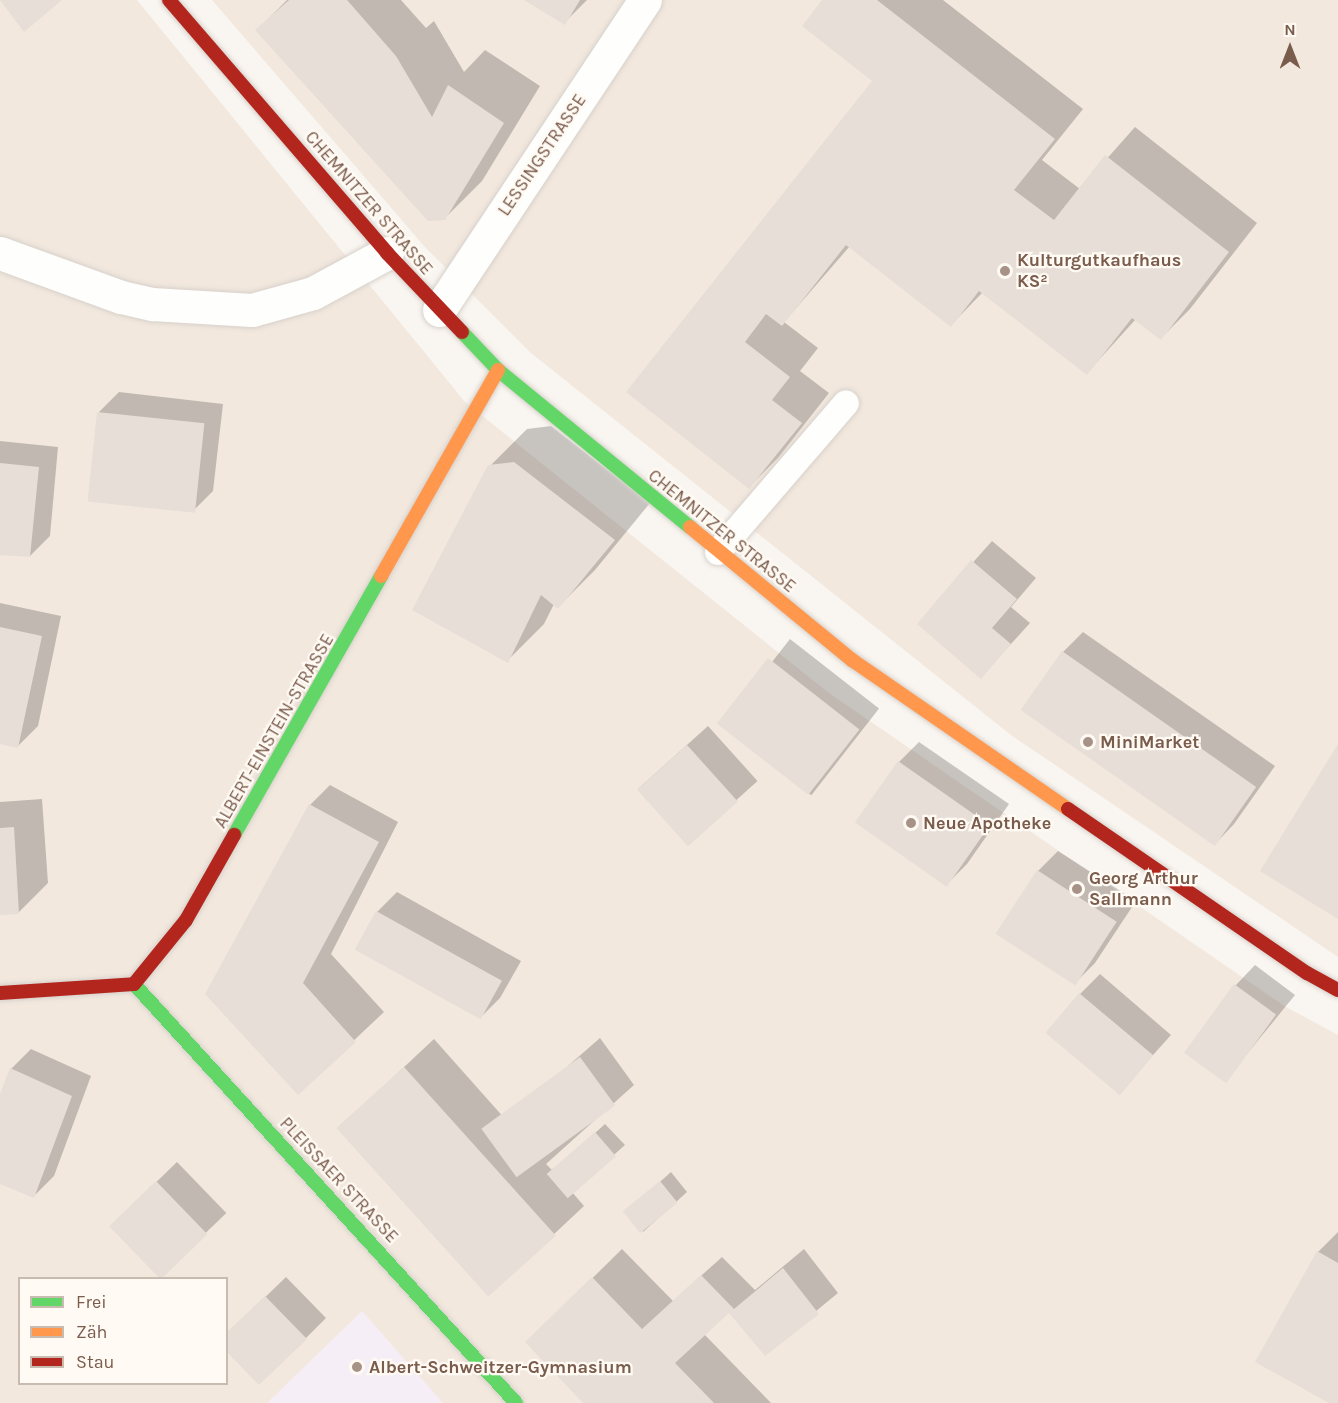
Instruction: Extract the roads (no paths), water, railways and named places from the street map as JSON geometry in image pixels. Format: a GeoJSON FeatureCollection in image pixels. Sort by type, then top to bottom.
{"type":"FeatureCollection","features":[{"type":"Feature","properties":{"kind":"street","name":"CHEMNITZER STRASSE"},"geometry":{"type":"LineString","coordinates":[[169,0],[387,253],[498,370],[852,660],[1307,973],[1338,990]]}},
{"type":"Feature","properties":{"kind":"street","name":"LESSINGSTRASSE"},"geometry":{"type":"LineString","coordinates":[[439,309],[645,0]]}},
{"type":"Feature","properties":{"kind":"street"},"geometry":{"type":"LineString","coordinates":[[0,253],[121,297],[153,304],[252,309],[314,293],[387,253]]}},
{"type":"Feature","properties":{"kind":"street","name":"ALBERT-EINSTEIN-STRASSE"},"geometry":{"type":"LineString","coordinates":[[134,984],[186,920],[498,370]]}},
{"type":"Feature","properties":{"kind":"street"},"geometry":{"type":"LineString","coordinates":[[0,993],[134,984]]}},
{"type":"Feature","properties":{"kind":"street","name":"PLEISSAER STRASSE"},"geometry":{"type":"LineString","coordinates":[[134,984],[516,1403]]}},
{"type":"Feature","properties":{"kind":"lane"},"geometry":{"type":"LineString","coordinates":[[718,552],[846,403]]}},
{"type":"Feature","properties":{"kind":"place","name":"Kulturgutkaufhaus KS²"},"geometry":{"type":"Point","coordinates":[1005,271]}},
{"type":"Feature","properties":{"kind":"place","name":"MiniMarket"},"geometry":{"type":"Point","coordinates":[1088,742]}},
{"type":"Feature","properties":{"kind":"place","name":"Neue Apotheke"},"geometry":{"type":"Point","coordinates":[911,823]}},
{"type":"Feature","properties":{"kind":"place","name":"Georg Arthur Sallmann"},"geometry":{"type":"Point","coordinates":[1077,889]}},
{"type":"Feature","properties":{"kind":"place","name":"Albert-Schweitzer-Gymnasium"},"geometry":{"type":"Point","coordinates":[357,1367]}}]}
